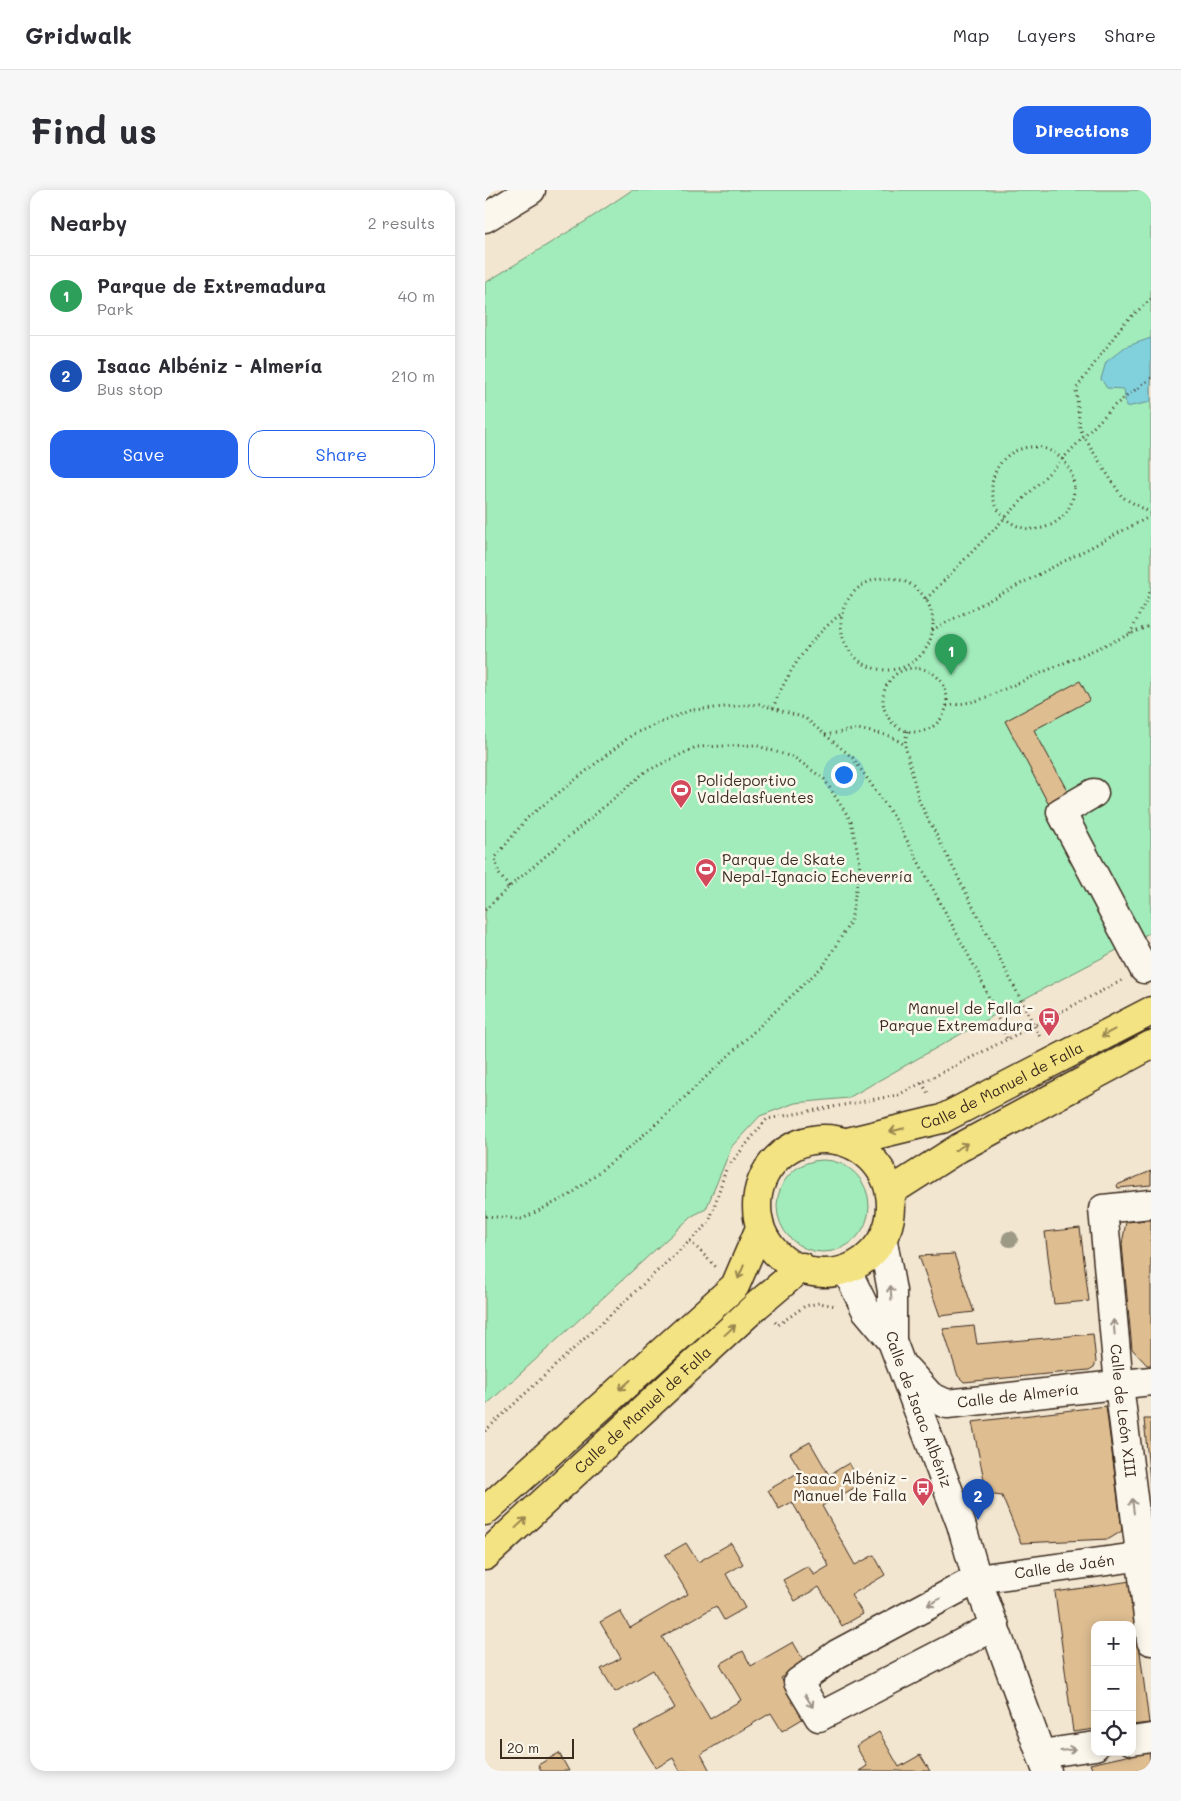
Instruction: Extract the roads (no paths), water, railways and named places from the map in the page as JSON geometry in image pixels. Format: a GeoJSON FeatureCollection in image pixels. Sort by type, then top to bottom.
{"type":"FeatureCollection","features":[{"type":"Feature","properties":{"kind":"main road","name":"Calle de Manuel de Falla"},"geometry":{"type":"LineString","coordinates":[[847,1142],[942,1119],[1151,1011]]}},
{"type":"Feature","properties":{"kind":"main road","name":"Calle de Manuel de Falla"},"geometry":{"type":"LineString","coordinates":[[890,1192],[959,1148],[1151,1044]]}},
{"type":"Feature","properties":{"kind":"main road"},"geometry":{"type":"LineString","coordinates":[[823,1138],[847,1142],[870,1158],[884,1175],[890,1192],[891,1225],[883,1241],[868,1259],[847,1271],[825,1273],[802,1268],[790,1263],[775,1249],[760,1228],[757,1218],[757,1194],[765,1172],[775,1160],[794,1146],[823,1138]]}},
{"type":"Feature","properties":{"kind":"main road","name":"Calle de Manuel de Falla"},"geometry":{"type":"LineString","coordinates":[[485,1512],[735,1286],[760,1228]]}},
{"type":"Feature","properties":{"kind":"main road","name":"Calle de Manuel de Falla"},"geometry":{"type":"LineString","coordinates":[[485,1556],[756,1306],[802,1268]]}},
{"type":"Feature","properties":{"kind":"street"},"geometry":{"type":"LineString","coordinates":[[485,218],[531,190]]}},
{"type":"Feature","properties":{"kind":"street"},"geometry":{"type":"LineString","coordinates":[[1094,793],[1061,812],[1144,969]]}},
{"type":"Feature","properties":{"kind":"street","name":"Calle de León XIII"},"geometry":{"type":"LineString","coordinates":[[1151,1204],[1103,1209],[1119,1385],[1145,1556],[1151,1641]]}},
{"type":"Feature","properties":{"kind":"street","name":"Calle de Isaac Albéniz"},"geometry":{"type":"LineString","coordinates":[[883,1241],[892,1291],[896,1352],[961,1524],[977,1579],[1044,1762]]}},
{"type":"Feature","properties":{"kind":"street","name":"Calle de Almería"},"geometry":{"type":"LineString","coordinates":[[847,1271],[866,1310],[896,1352],[930,1396],[947,1404],[1151,1381]]}},
{"type":"Feature","properties":{"kind":"street","name":"Calle de Jaén"},"geometry":{"type":"LineString","coordinates":[[977,1579],[1145,1556]]}},
{"type":"Feature","properties":{"kind":"street"},"geometry":{"type":"LineString","coordinates":[[977,1579],[837,1654],[798,1682],[819,1717],[995,1626]]}},
{"type":"Feature","properties":{"kind":"street"},"geometry":{"type":"LineString","coordinates":[[1136,1740],[1151,1738]]}},
{"type":"Feature","properties":{"kind":"street"},"geometry":{"type":"LineString","coordinates":[[1044,1762],[1091,1747]]}},
{"type":"Feature","properties":{"kind":"water"},"geometry":{"type":"Polygon","coordinates":[[[1151,338],[1151,402],[1126,407],[1124,389],[1107,388],[1101,379],[1106,362],[1125,347],[1151,338]]]}},
{"type":"Feature","properties":{"kind":"place","name":"Parque de Extremadura"},"geometry":{"type":"Point","coordinates":[951,675]}},
{"type":"Feature","properties":{"kind":"place","name":"Polideportivo Valdelasfuentes"},"geometry":{"type":"Point","coordinates":[681,809]}},
{"type":"Feature","properties":{"kind":"place","name":"Parque de Skate Nepal-Ignacio Echeverría"},"geometry":{"type":"Point","coordinates":[706,888]}},
{"type":"Feature","properties":{"kind":"place","name":"Manuel de Falla - Parque Extremadura"},"geometry":{"type":"Point","coordinates":[1049,1037]}},
{"type":"Feature","properties":{"kind":"place","name":"Isaac Albéniz - Manuel de Falla"},"geometry":{"type":"Point","coordinates":[923,1507]}},
{"type":"Feature","properties":{"kind":"place","name":"Isaac Albéniz - Almería"},"geometry":{"type":"Point","coordinates":[978,1520]}}]}
